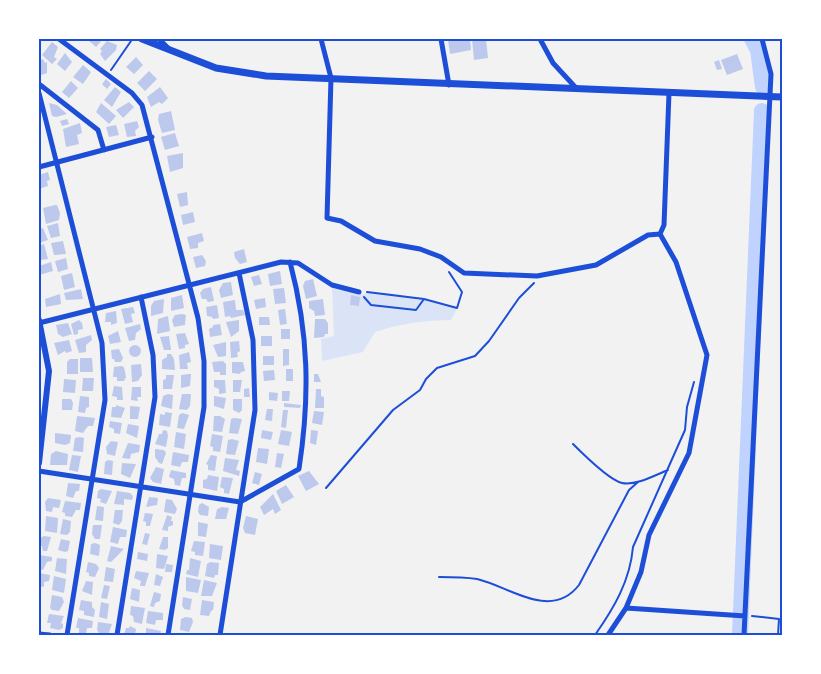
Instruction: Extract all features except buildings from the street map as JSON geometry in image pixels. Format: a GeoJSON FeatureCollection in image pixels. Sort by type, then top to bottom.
{"type":"FeatureCollection","features":[{"type":"Feature","properties":{"kind":"main road"},"geometry":{"type":"LineString","coordinates":[[142,39],[216,68],[237,72],[449,85],[782,97]]}},
{"type":"Feature","properties":{"kind":"street"},"geometry":{"type":"LineString","coordinates":[[59,39],[137,97],[146,116],[152,138],[202,336],[205,378],[204,408],[168,635]]}},
{"type":"Feature","properties":{"kind":"street"},"geometry":{"type":"LineString","coordinates":[[158,39],[174,53]]}},
{"type":"Feature","properties":{"kind":"street"},"geometry":{"type":"LineString","coordinates":[[321,39],[331,78],[327,218],[341,221],[375,241],[420,249],[441,257],[464,273],[537,276],[596,265],[648,235],[660,234]]}},
{"type":"Feature","properties":{"kind":"street"},"geometry":{"type":"LineString","coordinates":[[442,39],[449,85]]}},
{"type":"Feature","properties":{"kind":"street"},"geometry":{"type":"LineString","coordinates":[[540,39],[553,63],[577,89]]}},
{"type":"Feature","properties":{"kind":"street"},"geometry":{"type":"LineString","coordinates":[[744,635],[771,96],[771,74],[762,39]]}},
{"type":"Feature","properties":{"kind":"street"},"geometry":{"type":"LineString","coordinates":[[39,84],[98,130],[104,150]]}},
{"type":"Feature","properties":{"kind":"street"},"geometry":{"type":"LineString","coordinates":[[39,93],[102,343],[105,377],[105,400],[67,635]]}},
{"type":"Feature","properties":{"kind":"street"},"geometry":{"type":"LineString","coordinates":[[660,234],[664,226],[669,93]]}},
{"type":"Feature","properties":{"kind":"street"},"geometry":{"type":"LineString","coordinates":[[39,167],[152,138]]}},
{"type":"Feature","properties":{"kind":"street"},"geometry":{"type":"LineString","coordinates":[[608,635],[626,608],[641,572],[649,534],[689,453],[707,356],[676,262],[660,234]]}},
{"type":"Feature","properties":{"kind":"street"},"geometry":{"type":"LineString","coordinates":[[39,471],[240,502],[299,469],[307,406],[307,362],[300,303],[290,262]]}},
{"type":"Feature","properties":{"kind":"street"},"geometry":{"type":"LineString","coordinates":[[39,463],[50,371],[39,322],[290,262],[298,263],[332,285],[359,292]]}},
{"type":"Feature","properties":{"kind":"street"},"geometry":{"type":"LineString","coordinates":[[220,635],[255,410],[256,385],[252,328],[239,273]]}},
{"type":"Feature","properties":{"kind":"street"},"geometry":{"type":"LineString","coordinates":[[117,635],[153,408],[155,381],[149,328],[141,297]]}},
{"type":"Feature","properties":{"kind":"street"},"geometry":{"type":"LineString","coordinates":[[626,608],[744,616]]}},
{"type":"Feature","properties":{"kind":"street"},"geometry":{"type":"LineString","coordinates":[[39,634],[50,635]]}},
{"type":"Feature","properties":{"kind":"path"},"geometry":{"type":"LineString","coordinates":[[108,74],[131,41]]}},
{"type":"Feature","properties":{"kind":"path"},"geometry":{"type":"LineString","coordinates":[[359,292],[424,299],[457,308],[462,292],[441,257]]}},
{"type":"Feature","properties":{"kind":"path"},"geometry":{"type":"LineString","coordinates":[[326,488],[393,410],[420,390],[426,379],[437,368],[475,356],[489,341],[537,276]]}},
{"type":"Feature","properties":{"kind":"path"},"geometry":{"type":"LineString","coordinates":[[359,292],[371,305],[416,310],[424,299]]}},
{"type":"Feature","properties":{"kind":"path"},"geometry":{"type":"LineString","coordinates":[[595,635],[616,605],[631,565],[633,547],[685,430],[687,407],[695,379]]}},
{"type":"Feature","properties":{"kind":"path"},"geometry":{"type":"LineString","coordinates":[[573,444],[594,465],[622,484],[638,482],[668,470]]}},
{"type":"Feature","properties":{"kind":"path"},"geometry":{"type":"LineString","coordinates":[[439,577],[479,580],[541,602],[557,600],[571,595],[579,585],[629,490],[638,482]]}},
{"type":"Feature","properties":{"kind":"path"},"geometry":{"type":"LineString","coordinates":[[744,616],[779,619],[778,635]]}},
{"type":"Feature","properties":{"kind":"shaded area"},"geometry":{"type":"Polygon","coordinates":[[[332,288],[361,295],[368,293],[393,294],[423,299],[457,308],[451,320],[412,323],[375,332],[363,352],[322,361],[321,339],[334,336],[332,288]]]}},
{"type":"Feature","properties":{"kind":"waterway"},"geometry":{"type":"LineString","coordinates":[[752,39],[758,50],[763,87]]}},
{"type":"Feature","properties":{"kind":"waterway"},"geometry":{"type":"LineString","coordinates":[[740,635],[762,111]]}}]}
